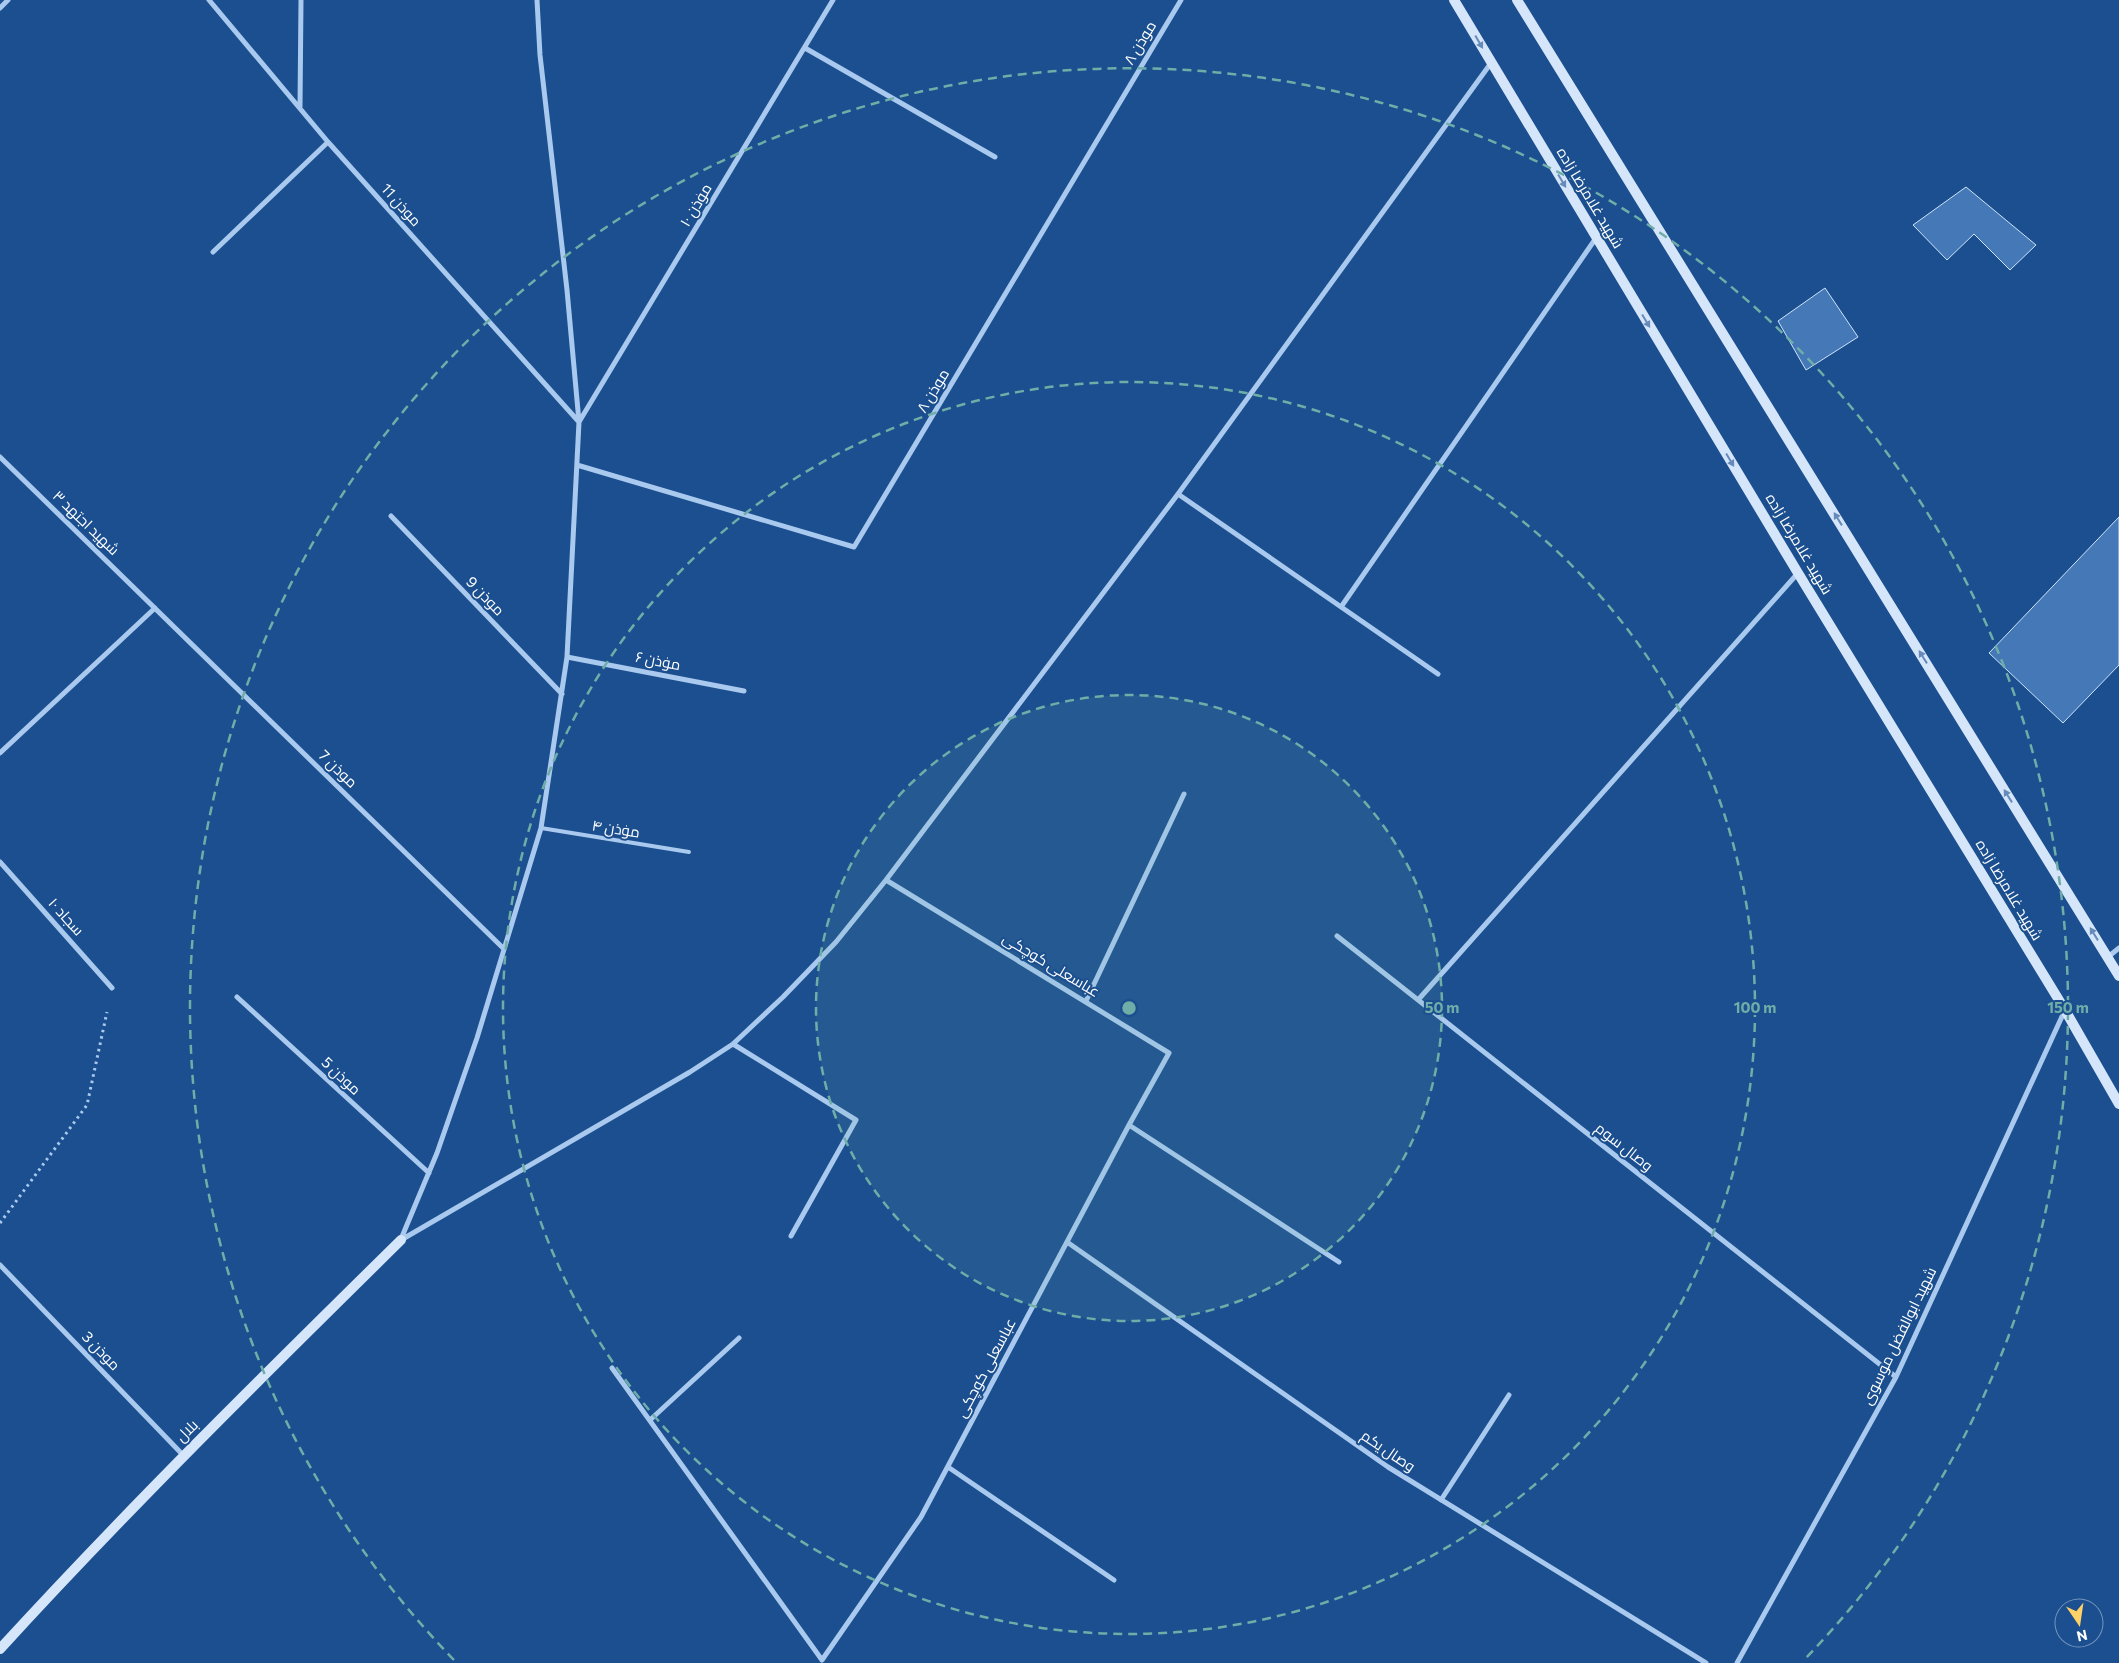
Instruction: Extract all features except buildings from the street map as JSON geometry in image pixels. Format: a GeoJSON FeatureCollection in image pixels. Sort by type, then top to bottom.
{"type":"FeatureCollection","features":[{"type":"Feature","properties":{"kind":"street"},"geometry":{"type":"LineString","coordinates":[[0,8],[8,0]]}},
{"type":"Feature","properties":{"kind":"street","name":"موذن 11"},"geometry":{"type":"LineString","coordinates":[[209,0],[328,142],[579,422]]}},
{"type":"Feature","properties":{"kind":"street"},"geometry":{"type":"LineString","coordinates":[[300,107],[301,0]]}},
{"type":"Feature","properties":{"kind":"street"},"geometry":{"type":"LineString","coordinates":[[401,1240],[429,1173],[477,1038],[540,828],[567,656],[579,422],[567,290],[540,55],[537,0]]}},
{"type":"Feature","properties":{"kind":"street","name":"موٰذن ۱۰"},"geometry":{"type":"LineString","coordinates":[[579,422],[834,0]]}},
{"type":"Feature","properties":{"kind":"street","name":"موذن ۸"},"geometry":{"type":"LineString","coordinates":[[577,465],[854,547],[1181,0]]}},
{"type":"Feature","properties":{"kind":"street","name":"شهید غلامرضا زاده"},"geometry":{"type":"LineString","coordinates":[[1454,0],[1798,573],[2065,1010],[2119,1104]]}},
{"type":"Feature","properties":{"kind":"street"},"geometry":{"type":"LineString","coordinates":[[1517,0],[2119,976]]}},
{"type":"Feature","properties":{"kind":"street"},"geometry":{"type":"LineString","coordinates":[[805,48],[995,156]]}},
{"type":"Feature","properties":{"kind":"street"},"geometry":{"type":"LineString","coordinates":[[401,1240],[690,1072],[734,1044],[836,942],[886,880],[1178,494],[1491,63]]}},
{"type":"Feature","properties":{"kind":"street"},"geometry":{"type":"LineString","coordinates":[[213,252],[328,142]]}},
{"type":"Feature","properties":{"kind":"street"},"geometry":{"type":"LineString","coordinates":[[1341,607],[1596,238]]}},
{"type":"Feature","properties":{"kind":"street","name":"شهید اجتهد ۳"},"geometry":{"type":"LineString","coordinates":[[0,457],[155,608]]}},
{"type":"Feature","properties":{"kind":"street"},"geometry":{"type":"LineString","coordinates":[[1178,494],[1438,674]]}},
{"type":"Feature","properties":{"kind":"street","name":"موذن 9"},"geometry":{"type":"LineString","coordinates":[[391,516],[562,694]]}},
{"type":"Feature","properties":{"kind":"street"},"geometry":{"type":"LineString","coordinates":[[1418,1000],[1798,573]]}},
{"type":"Feature","properties":{"kind":"street"},"geometry":{"type":"LineString","coordinates":[[0,753],[155,608]]}},
{"type":"Feature","properties":{"kind":"street","name":"موذن 7"},"geometry":{"type":"LineString","coordinates":[[155,608],[503,948]]}},
{"type":"Feature","properties":{"kind":"street","name":"موٰذن ۶"},"geometry":{"type":"LineString","coordinates":[[567,656],[744,691]]}},
{"type":"Feature","properties":{"kind":"street"},"geometry":{"type":"LineString","coordinates":[[1086,1001],[1184,794]]}},
{"type":"Feature","properties":{"kind":"street","name":"سجاد ۱۰"},"geometry":{"type":"LineString","coordinates":[[0,862],[112,988]]}},
{"type":"Feature","properties":{"kind":"street","name":"عباسعلی کوچکی"},"geometry":{"type":"LineString","coordinates":[[612,1368],[822,1660],[921,1517],[1169,1053],[886,880]]}},
{"type":"Feature","properties":{"kind":"street","name":"وصال سوم"},"geometry":{"type":"LineString","coordinates":[[1337,936],[1896,1377]]}},
{"type":"Feature","properties":{"kind":"street"},"geometry":{"type":"LineString","coordinates":[[2108,957],[2119,948]]}},
{"type":"Feature","properties":{"kind":"street","name":"موذن 5"},"geometry":{"type":"LineString","coordinates":[[237,997],[429,1173]]}},
{"type":"Feature","properties":{"kind":"street","name":"شهید ابوالفضل موسوی"},"geometry":{"type":"LineString","coordinates":[[1737,1663],[1896,1377],[2065,1010]]}},
{"type":"Feature","properties":{"kind":"street"},"geometry":{"type":"LineString","coordinates":[[734,1044],[856,1120],[791,1236]]}},
{"type":"Feature","properties":{"kind":"street"},"geometry":{"type":"LineString","coordinates":[[1129,1125],[1339,1262]]}},
{"type":"Feature","properties":{"kind":"street","name":"بلال"},"geometry":{"type":"LineString","coordinates":[[0,1649],[184,1455],[401,1240]]}},
{"type":"Feature","properties":{"kind":"street","name":"وصال یکم"},"geometry":{"type":"LineString","coordinates":[[1067,1242],[1388,1467],[1706,1663]]}},
{"type":"Feature","properties":{"kind":"street","name":"موذن 3"},"geometry":{"type":"LineString","coordinates":[[0,1265],[184,1455]]}},
{"type":"Feature","properties":{"kind":"street"},"geometry":{"type":"LineString","coordinates":[[650,1420],[739,1338]]}},
{"type":"Feature","properties":{"kind":"street"},"geometry":{"type":"LineString","coordinates":[[1441,1500],[1509,1395]]}},
{"type":"Feature","properties":{"kind":"street"},"geometry":{"type":"LineString","coordinates":[[948,1467],[1114,1580]]}},
{"type":"Feature","properties":{"kind":"lane","name":"موٰذن ۴"},"geometry":{"type":"LineString","coordinates":[[540,828],[689,852]]}},
{"type":"Feature","properties":{"kind":"path"},"geometry":{"type":"LineString","coordinates":[[0,1224],[87,1105],[112,988]]}}]}
